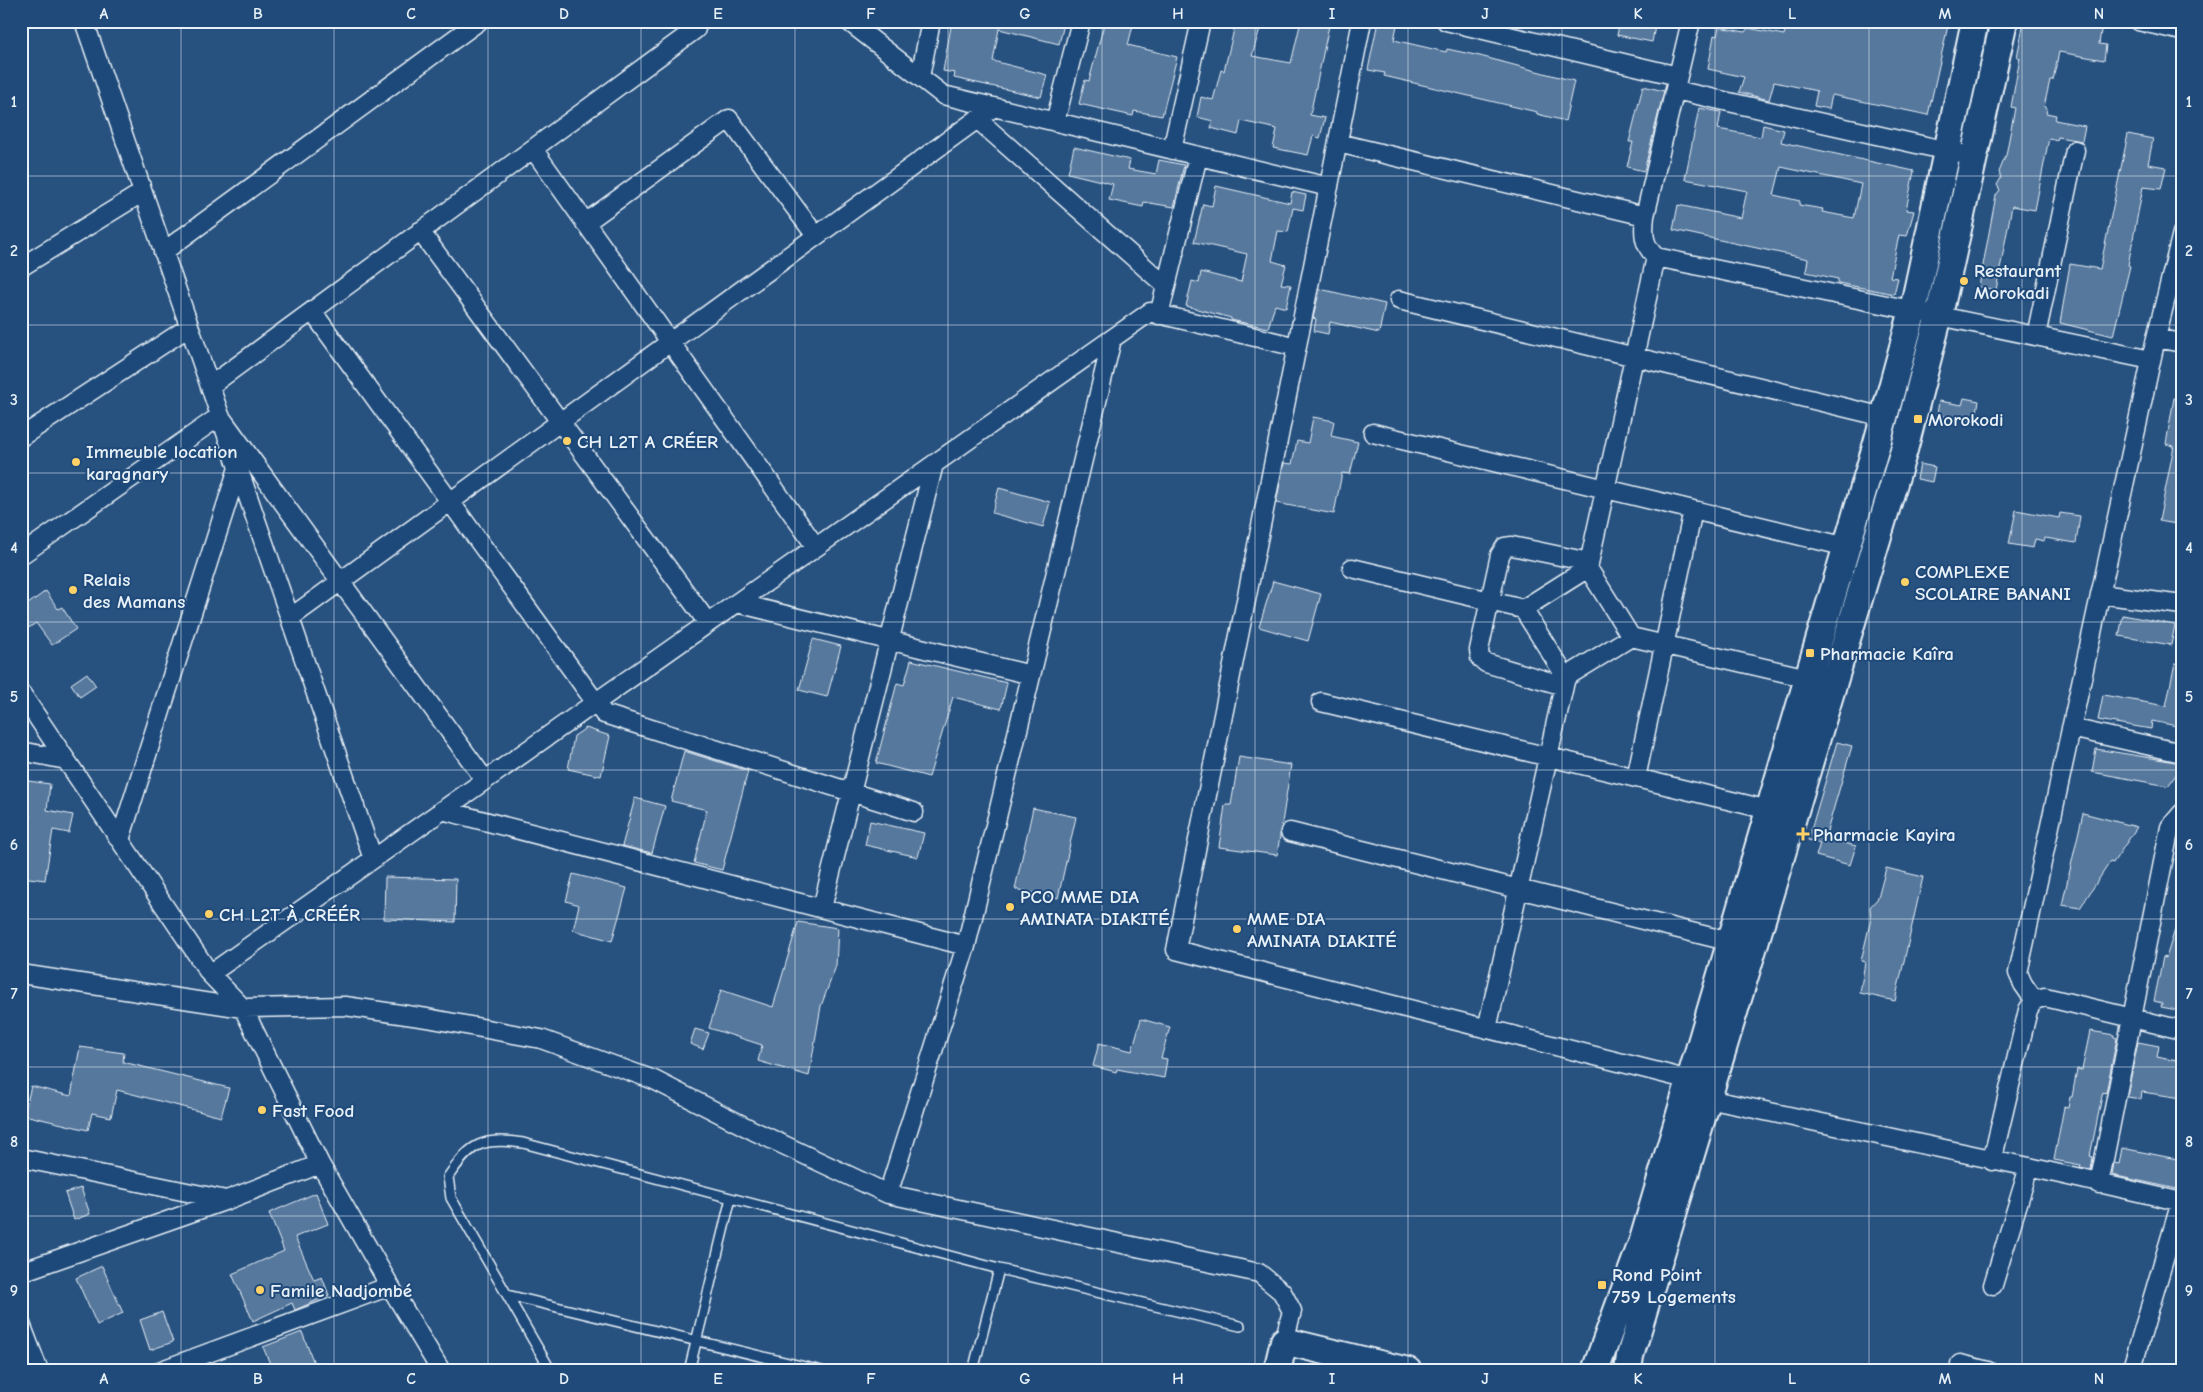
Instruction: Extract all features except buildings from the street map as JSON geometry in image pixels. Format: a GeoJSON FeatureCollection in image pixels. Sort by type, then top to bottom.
{"type":"FeatureCollection","features":[{"type":"Feature","properties":{"kind":"street"},"geometry":{"type":"LineString","coordinates":[[84,21],[373,859]]}},
{"type":"Feature","properties":{"kind":"street"},"geometry":{"type":"LineString","coordinates":[[163,252],[479,21]]}},
{"type":"Feature","properties":{"kind":"street"},"geometry":{"type":"LineString","coordinates":[[848,21],[943,95],[1329,187]]}},
{"type":"Feature","properties":{"kind":"street"},"geometry":{"type":"LineString","coordinates":[[920,77],[931,21]]}},
{"type":"Feature","properties":{"kind":"street"},"geometry":{"type":"LineString","coordinates":[[1055,122],[1081,21]]}},
{"type":"Feature","properties":{"kind":"street"},"geometry":{"type":"LineString","coordinates":[[1172,150],[1201,21]]}},
{"type":"Feature","properties":{"kind":"street"},"geometry":{"type":"LineString","coordinates":[[1362,21],[1176,950],[1674,1076]]}},
{"type":"Feature","properties":{"kind":"street"},"geometry":{"type":"LineString","coordinates":[[1446,21],[1676,83],[1975,157]]}},
{"type":"Feature","properties":{"kind":"street"},"geometry":{"type":"LineString","coordinates":[[1691,21],[1645,216],[1643,232],[1645,244],[1656,257],[2151,360]]}},
{"type":"Feature","properties":{"kind":"street"},"geometry":{"type":"LineString","coordinates":[[1595,1371],[1643,1240],[1884,417],[1913,310],[1975,21]]}},
{"type":"Feature","properties":{"kind":"street"},"geometry":{"type":"LineString","coordinates":[[1628,1371],[1630,1356],[1904,450],[1939,315],[2004,21]]}},
{"type":"Feature","properties":{"kind":"street"},"geometry":{"type":"LineString","coordinates":[[2138,21],[2182,30]]}},
{"type":"Feature","properties":{"kind":"street"},"geometry":{"type":"LineString","coordinates":[[210,386],[696,29]]}},
{"type":"Feature","properties":{"kind":"street"},"geometry":{"type":"LineString","coordinates":[[290,618],[994,107]]}},
{"type":"Feature","properties":{"kind":"street"},"geometry":{"type":"LineString","coordinates":[[585,223],[729,119],[816,236]]}},
{"type":"Feature","properties":{"kind":"street"},"geometry":{"type":"LineString","coordinates":[[977,119],[1166,286]]}},
{"type":"Feature","properties":{"kind":"street"},"geometry":{"type":"LineString","coordinates":[[1338,143],[1645,216]]}},
{"type":"Feature","properties":{"kind":"street"},"geometry":{"type":"LineString","coordinates":[[533,149],[816,547]]}},
{"type":"Feature","properties":{"kind":"street"},"geometry":{"type":"LineString","coordinates":[[2036,336],[2075,150]]}},
{"type":"Feature","properties":{"kind":"street"},"geometry":{"type":"LineString","coordinates":[[1159,315],[1198,156]]}},
{"type":"Feature","properties":{"kind":"street"},"geometry":{"type":"LineString","coordinates":[[21,267],[143,192]]}},
{"type":"Feature","properties":{"kind":"street"},"geometry":{"type":"LineString","coordinates":[[420,231],[708,623]]}},
{"type":"Feature","properties":{"kind":"street"},"geometry":{"type":"LineString","coordinates":[[2034,1000],[2022,984],[2018,973],[2151,360],[2182,233]]}},
{"type":"Feature","properties":{"kind":"street"},"geometry":{"type":"LineString","coordinates":[[1631,637],[1589,565],[1656,257]]}},
{"type":"Feature","properties":{"kind":"street"},"geometry":{"type":"LineString","coordinates":[[1399,300],[1884,417]]}},
{"type":"Feature","properties":{"kind":"street"},"geometry":{"type":"LineString","coordinates":[[312,310],[604,714],[914,812]]}},
{"type":"Feature","properties":{"kind":"street"},"geometry":{"type":"LineString","coordinates":[[210,974],[1150,312],[1297,346]]}},
{"type":"Feature","properties":{"kind":"street"},"geometry":{"type":"LineString","coordinates":[[21,437],[189,327]]}},
{"type":"Feature","properties":{"kind":"street"},"geometry":{"type":"LineString","coordinates":[[2156,338],[2182,343]]}},
{"type":"Feature","properties":{"kind":"street"},"geometry":{"type":"LineString","coordinates":[[888,1194],[966,946],[1112,339]]}},
{"type":"Feature","properties":{"kind":"street"},"geometry":{"type":"LineString","coordinates":[[21,555],[220,416]]}},
{"type":"Feature","properties":{"kind":"street"},"geometry":{"type":"LineString","coordinates":[[220,416],[486,780]]}},
{"type":"Feature","properties":{"kind":"street"},"geometry":{"type":"LineString","coordinates":[[1373,433],[1847,547]]}},
{"type":"Feature","properties":{"kind":"street"},"geometry":{"type":"LineString","coordinates":[[822,908],[934,464]]}},
{"type":"Feature","properties":{"kind":"street"},"geometry":{"type":"LineString","coordinates":[[120,840],[238,468]]}},
{"type":"Feature","properties":{"kind":"street"},"geometry":{"type":"LineString","coordinates":[[1636,778],[1693,510]]}},
{"type":"Feature","properties":{"kind":"street"},"geometry":{"type":"LineString","coordinates":[[1565,682],[1483,661],[1479,650],[1500,555],[1505,547],[1512,546],[1589,565]]}},
{"type":"Feature","properties":{"kind":"street"},"geometry":{"type":"LineString","coordinates":[[1523,609],[1589,565]]}},
{"type":"Feature","properties":{"kind":"street"},"geometry":{"type":"LineString","coordinates":[[1352,568],[1523,609],[1565,682]]}},
{"type":"Feature","properties":{"kind":"street"},"geometry":{"type":"LineString","coordinates":[[2100,594],[2182,605]]}},
{"type":"Feature","properties":{"kind":"street"},"geometry":{"type":"LineString","coordinates":[[737,603],[1031,675]]}},
{"type":"Feature","properties":{"kind":"street"},"geometry":{"type":"LineString","coordinates":[[1487,1029],[1565,682],[1631,637],[1808,678]]}},
{"type":"Feature","properties":{"kind":"street"},"geometry":{"type":"LineString","coordinates":[[21,693],[210,974],[243,1008],[320,1164],[441,1371]]}},
{"type":"Feature","properties":{"kind":"street"},"geometry":{"type":"LineString","coordinates":[[1321,702],[1769,810]]}},
{"type":"Feature","properties":{"kind":"street"},"geometry":{"type":"LineString","coordinates":[[2071,728],[2182,752]]}},
{"type":"Feature","properties":{"kind":"street"},"geometry":{"type":"LineString","coordinates":[[21,751],[66,760]]}},
{"type":"Feature","properties":{"kind":"street"},"geometry":{"type":"LineString","coordinates":[[442,810],[966,946]]}},
{"type":"Feature","properties":{"kind":"street"},"geometry":{"type":"LineString","coordinates":[[2099,1184],[2170,826],[2182,812]]}},
{"type":"Feature","properties":{"kind":"street"},"geometry":{"type":"LineString","coordinates":[[1290,832],[1730,942]]}},
{"type":"Feature","properties":{"kind":"street"},"geometry":{"type":"LineString","coordinates":[[21,974],[243,1008],[344,1006],[427,1018],[541,1039],[654,1080],[754,1131],[888,1194],[1259,1273],[1282,1292],[1292,1311],[1277,1371]]}},
{"type":"Feature","properties":{"kind":"street"},"geometry":{"type":"LineString","coordinates":[[1992,1161],[2028,1010],[2034,1000],[2045,997],[2182,1030]]}},
{"type":"Feature","properties":{"kind":"street"},"geometry":{"type":"LineString","coordinates":[[1708,1099],[1992,1161],[2030,1167],[2181,1202],[2131,1371]]}},
{"type":"Feature","properties":{"kind":"street"},"geometry":{"type":"LineString","coordinates":[[21,1158],[228,1200]]}},
{"type":"Feature","properties":{"kind":"street"},"geometry":{"type":"LineString","coordinates":[[21,1272],[228,1200],[320,1164]]}},
{"type":"Feature","properties":{"kind":"street"},"geometry":{"type":"LineString","coordinates":[[1993,1285],[2030,1167]]}},
{"type":"Feature","properties":{"kind":"street"},"geometry":{"type":"LineString","coordinates":[[159,1371],[390,1286]]}},
{"type":"Feature","properties":{"kind":"street"},"geometry":{"type":"LineString","coordinates":[[21,1324],[39,1371]]}},
{"type":"Feature","properties":{"kind":"street"},"geometry":{"type":"LineString","coordinates":[[1284,1341],[1408,1371]]}},
{"type":"Feature","properties":{"kind":"street"},"geometry":{"type":"LineString","coordinates":[[1960,1364],[1988,1371]]}},
{"type":"Feature","properties":{"kind":"lane"},"geometry":{"type":"LineString","coordinates":[[551,1371],[451,1198],[448,1177],[461,1158],[479,1143],[498,1139],[523,1143],[999,1269],[1240,1326]]}},
{"type":"Feature","properties":{"kind":"lane"},"geometry":{"type":"LineString","coordinates":[[689,1371],[730,1198]]}},
{"type":"Feature","properties":{"kind":"lane"},"geometry":{"type":"LineString","coordinates":[[973,1371],[999,1269]]}},
{"type":"Feature","properties":{"kind":"lane"},"geometry":{"type":"LineString","coordinates":[[507,1295],[816,1370]]}},
{"type":"Feature","properties":{"kind":"place","name":"Restaurant Morokadi"},"geometry":{"type":"Point","coordinates":[1964,281]}},
{"type":"Feature","properties":{"kind":"place","name":"Morokodi"},"geometry":{"type":"Point","coordinates":[1918,419]}},
{"type":"Feature","properties":{"kind":"place","name":"CH L2T A CRÉER"},"geometry":{"type":"Point","coordinates":[567,441]}},
{"type":"Feature","properties":{"kind":"place","name":"Immeuble location karagnary"},"geometry":{"type":"Point","coordinates":[76,462]}},
{"type":"Feature","properties":{"kind":"place","name":"COMPLEXE SCOLAIRE BANANI"},"geometry":{"type":"Point","coordinates":[1905,582]}},
{"type":"Feature","properties":{"kind":"place","name":"Relais des Mamans"},"geometry":{"type":"Point","coordinates":[73,590]}},
{"type":"Feature","properties":{"kind":"place","name":"Pharmacie Kaîra"},"geometry":{"type":"Point","coordinates":[1810,653]}},
{"type":"Feature","properties":{"kind":"place","name":"Pharmacie Kayira"},"geometry":{"type":"Point","coordinates":[1803,834]}},
{"type":"Feature","properties":{"kind":"place","name":"PCO MME DIA AMINATA DIAKITÉ"},"geometry":{"type":"Point","coordinates":[1010,907]}},
{"type":"Feature","properties":{"kind":"place","name":"CH L2T À CRÉÉR"},"geometry":{"type":"Point","coordinates":[209,914]}},
{"type":"Feature","properties":{"kind":"place","name":"MME DIA AMINATA DIAKITÉ"},"geometry":{"type":"Point","coordinates":[1237,929]}},
{"type":"Feature","properties":{"kind":"place","name":"Fast Food"},"geometry":{"type":"Point","coordinates":[262,1110]}},
{"type":"Feature","properties":{"kind":"place","name":"Rond Point 759 Logements"},"geometry":{"type":"Point","coordinates":[1602,1285]}},
{"type":"Feature","properties":{"kind":"place","name":"Famile Nadjombé"},"geometry":{"type":"Point","coordinates":[260,1290]}}]}
